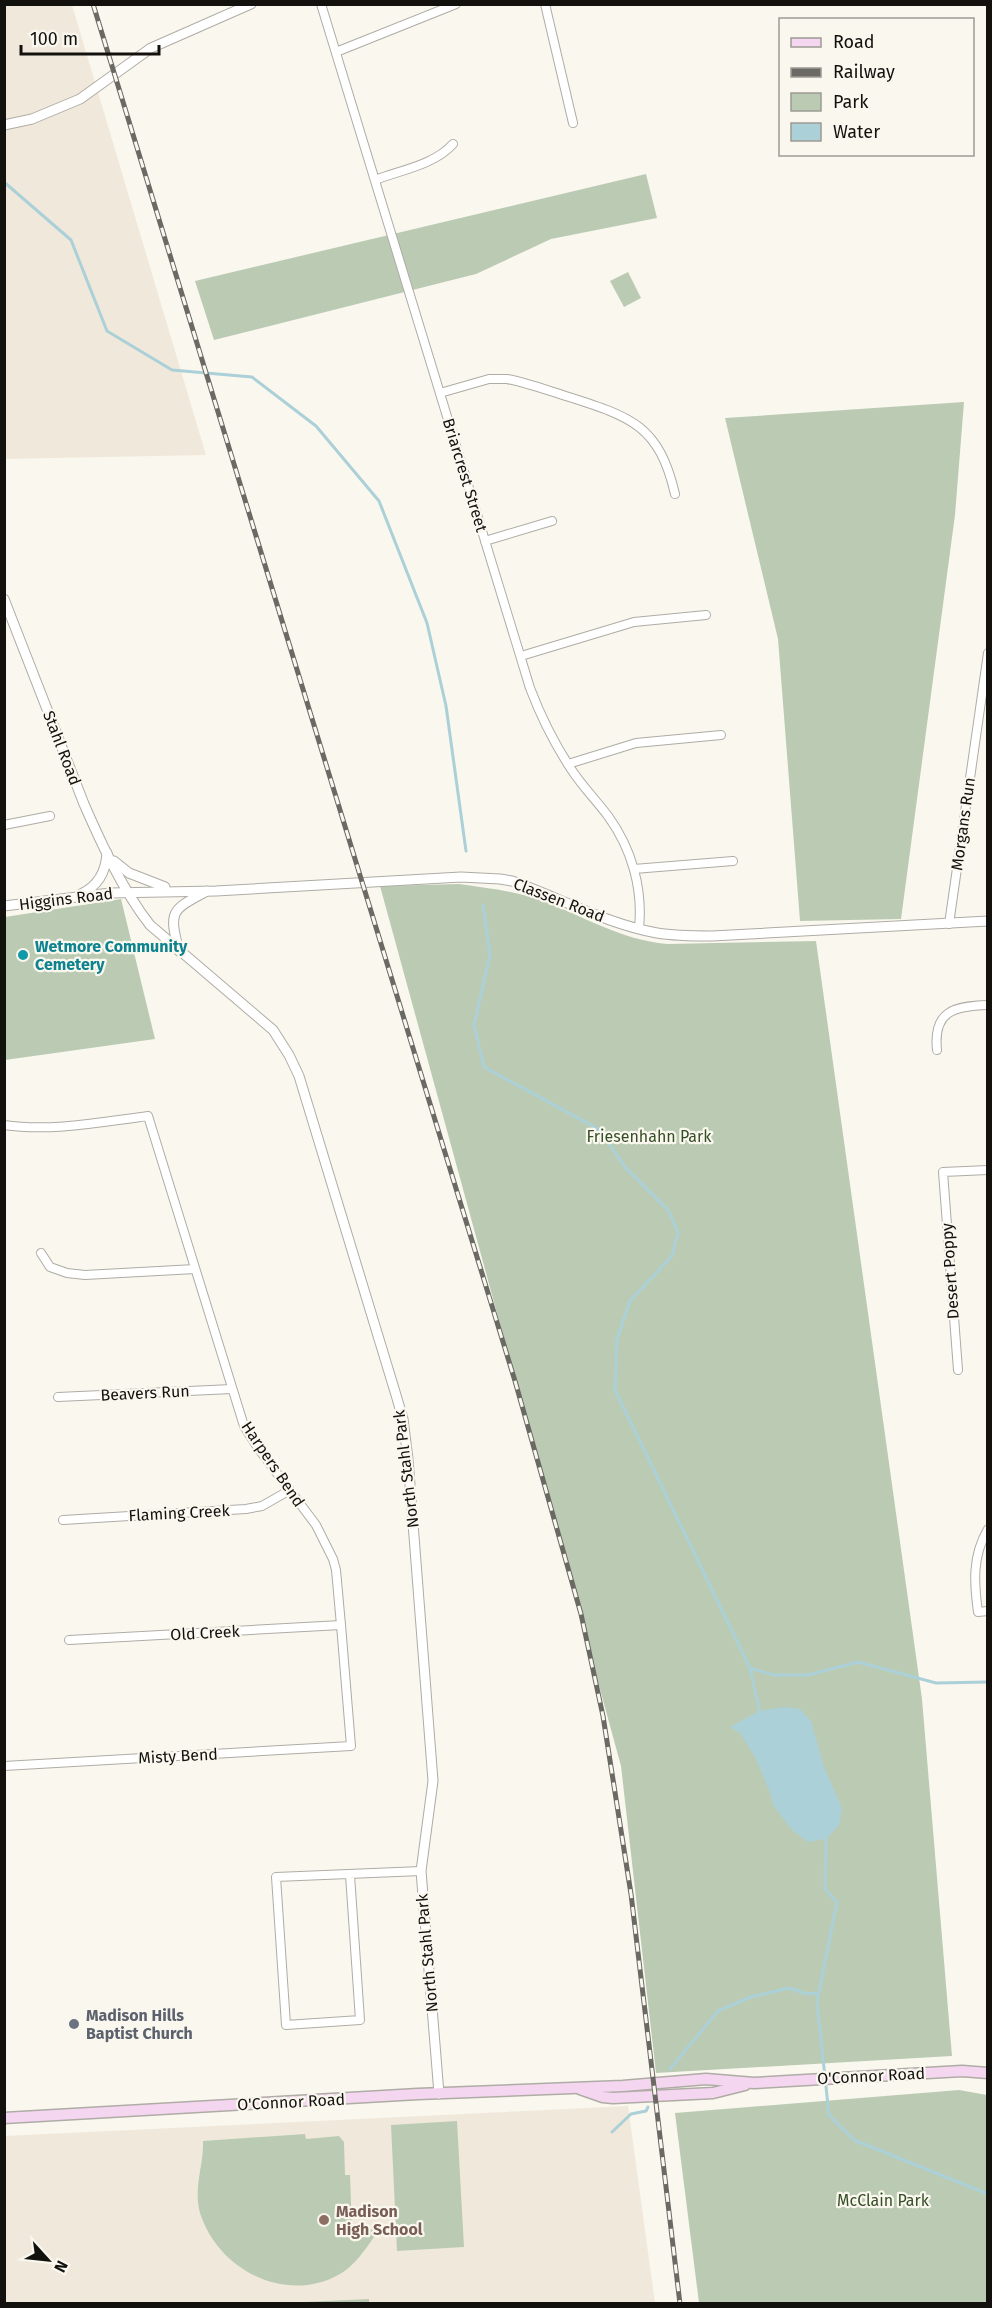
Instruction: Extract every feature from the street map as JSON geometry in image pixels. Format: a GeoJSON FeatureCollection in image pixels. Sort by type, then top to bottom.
{"type":"FeatureCollection","features":[{"type":"Feature","properties":{"kind":"main road","name":"O'Connor Road"},"geometry":{"type":"LineString","coordinates":[[4,2118],[579,2088],[661,2081],[706,2079],[754,2083],[962,2071],[987,2073]]}},
{"type":"Feature","properties":{"kind":"main road","name":"O'Connor Road"},"geometry":{"type":"LineString","coordinates":[[579,2088],[603,2097],[613,2098],[713,2093],[754,2083]]}},
{"type":"Feature","properties":{"kind":"street"},"geometry":{"type":"LineString","coordinates":[[4,125],[32,119],[80,99],[151,48],[251,4]]}},
{"type":"Feature","properties":{"kind":"street","name":"Briarcrest Street"},"geometry":{"type":"LineString","coordinates":[[321,4],[485,541],[541,716],[568,764],[610,818],[621,837],[634,869],[640,893],[639,928]]}},
{"type":"Feature","properties":{"kind":"street"},"geometry":{"type":"LineString","coordinates":[[336,52],[456,4]]}},
{"type":"Feature","properties":{"kind":"street"},"geometry":{"type":"LineString","coordinates":[[545,4],[573,123]]}},
{"type":"Feature","properties":{"kind":"street"},"geometry":{"type":"LineString","coordinates":[[375,180],[435,159],[453,144]]}},
{"type":"Feature","properties":{"kind":"street"},"geometry":{"type":"LineString","coordinates":[[440,393],[472,383],[507,379],[617,413],[634,423],[655,443],[665,460],[675,494]]}},
{"type":"Feature","properties":{"kind":"street"},"geometry":{"type":"LineString","coordinates":[[485,541],[552,520]]}},
{"type":"Feature","properties":{"kind":"street","name":"Stahl Road"},"geometry":{"type":"LineString","coordinates":[[4,599],[84,804],[128,892]]}},
{"type":"Feature","properties":{"kind":"street"},"geometry":{"type":"LineString","coordinates":[[521,656],[634,622],[706,615]]}},
{"type":"Feature","properties":{"kind":"street","name":"Morgans Run"},"geometry":{"type":"LineString","coordinates":[[949,924],[987,652]]}},
{"type":"Feature","properties":{"kind":"street"},"geometry":{"type":"LineString","coordinates":[[568,764],[636,743],[721,735]]}},
{"type":"Feature","properties":{"kind":"street"},"geometry":{"type":"LineString","coordinates":[[4,825],[50,816]]}},
{"type":"Feature","properties":{"kind":"street"},"geometry":{"type":"LineString","coordinates":[[108,855],[129,873],[173,890]]}},
{"type":"Feature","properties":{"kind":"street"},"geometry":{"type":"LineString","coordinates":[[79,896],[101,877],[108,855]]}},
{"type":"Feature","properties":{"kind":"street"},"geometry":{"type":"LineString","coordinates":[[634,869],[733,861]]}},
{"type":"Feature","properties":{"kind":"street","name":"Classen Road"},"geometry":{"type":"LineString","coordinates":[[128,892],[208,891],[461,877],[500,879],[546,893],[595,914],[657,933],[696,936],[987,921]]}},
{"type":"Feature","properties":{"kind":"street"},"geometry":{"type":"LineString","coordinates":[[179,951],[172,926],[174,915],[184,904],[208,891]]}},
{"type":"Feature","properties":{"kind":"street","name":"Higgins Road"},"geometry":{"type":"LineString","coordinates":[[4,906],[128,892]]}},
{"type":"Feature","properties":{"kind":"street","name":"North Stahl Park"},"geometry":{"type":"LineString","coordinates":[[128,892],[150,925],[251,1009],[273,1030],[289,1055],[299,1076],[403,1419],[433,1781],[421,1871],[439,2094]]}},
{"type":"Feature","properties":{"kind":"street"},"geometry":{"type":"LineString","coordinates":[[937,1050],[936,1032],[944,1016],[960,1007],[987,1005]]}},
{"type":"Feature","properties":{"kind":"street","name":"Harpers Bend"},"geometry":{"type":"LineString","coordinates":[[4,1125],[68,1126],[148,1116],[239,1414],[251,1437],[316,1526],[328,1546],[336,1570],[351,1746]]}},
{"type":"Feature","properties":{"kind":"street","name":"Desert Poppy"},"geometry":{"type":"LineString","coordinates":[[958,1370],[943,1172],[987,1170]]}},
{"type":"Feature","properties":{"kind":"street"},"geometry":{"type":"LineString","coordinates":[[41,1253],[51,1267],[76,1274],[195,1269]]}},
{"type":"Feature","properties":{"kind":"street","name":"Beavers Run"},"geometry":{"type":"LineString","coordinates":[[58,1397],[232,1389]]}},
{"type":"Feature","properties":{"kind":"street","name":"Flaming Creek"},"geometry":{"type":"LineString","coordinates":[[63,1520],[246,1509],[274,1501],[290,1490]]}},
{"type":"Feature","properties":{"kind":"street"},"geometry":{"type":"LineString","coordinates":[[987,1529],[976,1557],[974,1584],[978,1612],[987,1611]]}},
{"type":"Feature","properties":{"kind":"street","name":"Old Creek"},"geometry":{"type":"LineString","coordinates":[[69,1641],[341,1625]]}},
{"type":"Feature","properties":{"kind":"street","name":"Misty Bend"},"geometry":{"type":"LineString","coordinates":[[4,1766],[351,1746]]}},
{"type":"Feature","properties":{"kind":"street"},"geometry":{"type":"LineString","coordinates":[[350,1875],[360,2020],[286,2025],[276,1877],[421,1871]]}},
{"type":"Feature","properties":{"kind":"shaded area"},"geometry":{"type":"Polygon","coordinates":[[[4,5],[72,5],[206,455],[5,459],[4,5]]]}},
{"type":"Feature","properties":{"kind":"shaded area","name":"Madison High School"},"geometry":{"type":"Polygon","coordinates":[[[628,2106],[655,2303],[5,2303],[4,2136],[628,2106]]]}},
{"type":"Feature","properties":{"kind":"green space"},"geometry":{"type":"Polygon","coordinates":[[[646,174],[657,218],[551,239],[476,274],[214,340],[195,281],[646,174]]]}},
{"type":"Feature","properties":{"kind":"green space"},"geometry":{"type":"Polygon","coordinates":[[[628,272],[641,298],[624,307],[610,281],[628,272]]]}},
{"type":"Feature","properties":{"kind":"green space"},"geometry":{"type":"Polygon","coordinates":[[[964,402],[955,515],[901,919],[800,921],[778,639],[725,418],[964,402]]]}},
{"type":"Feature","properties":{"kind":"green space","name":"Friesenhahn Park"},"geometry":{"type":"Polygon","coordinates":[[[459,884],[500,890],[541,900],[618,933],[650,942],[667,944],[816,941],[922,1699],[952,2056],[656,2073],[621,1766],[380,886],[459,884]]]}},
{"type":"Feature","properties":{"kind":"green space"},"geometry":{"type":"Polygon","coordinates":[[[121,899],[155,1039],[5,1060],[5,917],[121,899]]]}},
{"type":"Feature","properties":{"kind":"green space","name":"McClain Park"},"geometry":{"type":"Polygon","coordinates":[[[959,2090],[987,2095],[987,2303],[699,2303],[675,2113],[959,2090]]]}},
{"type":"Feature","properties":{"kind":"green space"},"geometry":{"type":"Polygon","coordinates":[[[457,2121],[464,2247],[397,2251],[391,2125],[457,2121]]]}},
{"type":"Feature","properties":{"kind":"green space"},"geometry":{"type":"Polygon","coordinates":[[[305,2134],[306,2139],[339,2136],[344,2142],[345,2175],[350,2175],[352,2230],[373,2229],[374,2237],[345,2271],[319,2283],[298,2286],[277,2283],[256,2276],[238,2266],[222,2251],[209,2233],[200,2213],[198,2185],[203,2141],[305,2134]]]}},
{"type":"Feature","properties":{"kind":"green space"},"geometry":{"type":"Polygon","coordinates":[[[369,2299],[369,2303],[282,2303],[369,2299]]]}},
{"type":"Feature","properties":{"kind":"water"},"geometry":{"type":"Polygon","coordinates":[[[784,1707],[800,1709],[811,1721],[824,1767],[842,1808],[839,1825],[826,1839],[808,1842],[791,1829],[773,1805],[756,1759],[740,1733],[730,1727],[759,1711],[784,1707]]]}},
{"type":"Feature","properties":{"kind":"waterway"},"geometry":{"type":"LineString","coordinates":[[4,182],[71,240],[107,331],[172,370],[252,377],[316,426],[379,501],[427,623],[446,706],[466,851]]}},
{"type":"Feature","properties":{"kind":"waterway"},"geometry":{"type":"LineString","coordinates":[[483,905],[490,955],[474,1025],[484,1067],[600,1130],[625,1167],[668,1210],[678,1232],[672,1256],[630,1301],[617,1339],[615,1390],[750,1668],[760,1713]]}},
{"type":"Feature","properties":{"kind":"waterway"},"geometry":{"type":"LineString","coordinates":[[750,1668],[774,1675],[808,1675],[858,1662],[936,1683],[988,1682]]}},
{"type":"Feature","properties":{"kind":"waterway"},"geometry":{"type":"LineString","coordinates":[[826,1838],[825,1889],[837,1902],[817,2002],[829,2115],[854,2140],[988,2194]]}},
{"type":"Feature","properties":{"kind":"waterway"},"geometry":{"type":"LineString","coordinates":[[670,2069],[718,2011],[751,1997],[789,1988],[807,1994],[818,1993]]}},
{"type":"Feature","properties":{"kind":"waterway"},"geometry":{"type":"LineString","coordinates":[[612,2132],[631,2114],[646,2111],[648,2107]]}},
{"type":"Feature","properties":{"kind":"railway"},"geometry":{"type":"LineString","coordinates":[[93,4],[515,1381],[581,1614],[603,1716],[631,1894],[680,2304]]}},
{"type":"Feature","properties":{"kind":"place","name":"Wetmore Community Cemetery"},"geometry":{"type":"Point","coordinates":[23,955]}},
{"type":"Feature","properties":{"kind":"place","name":"Madison Hills Baptist Church"},"geometry":{"type":"Point","coordinates":[74,2024]}},
{"type":"Feature","properties":{"kind":"place","name":"Madison High School"},"geometry":{"type":"Point","coordinates":[324,2220]}}]}
